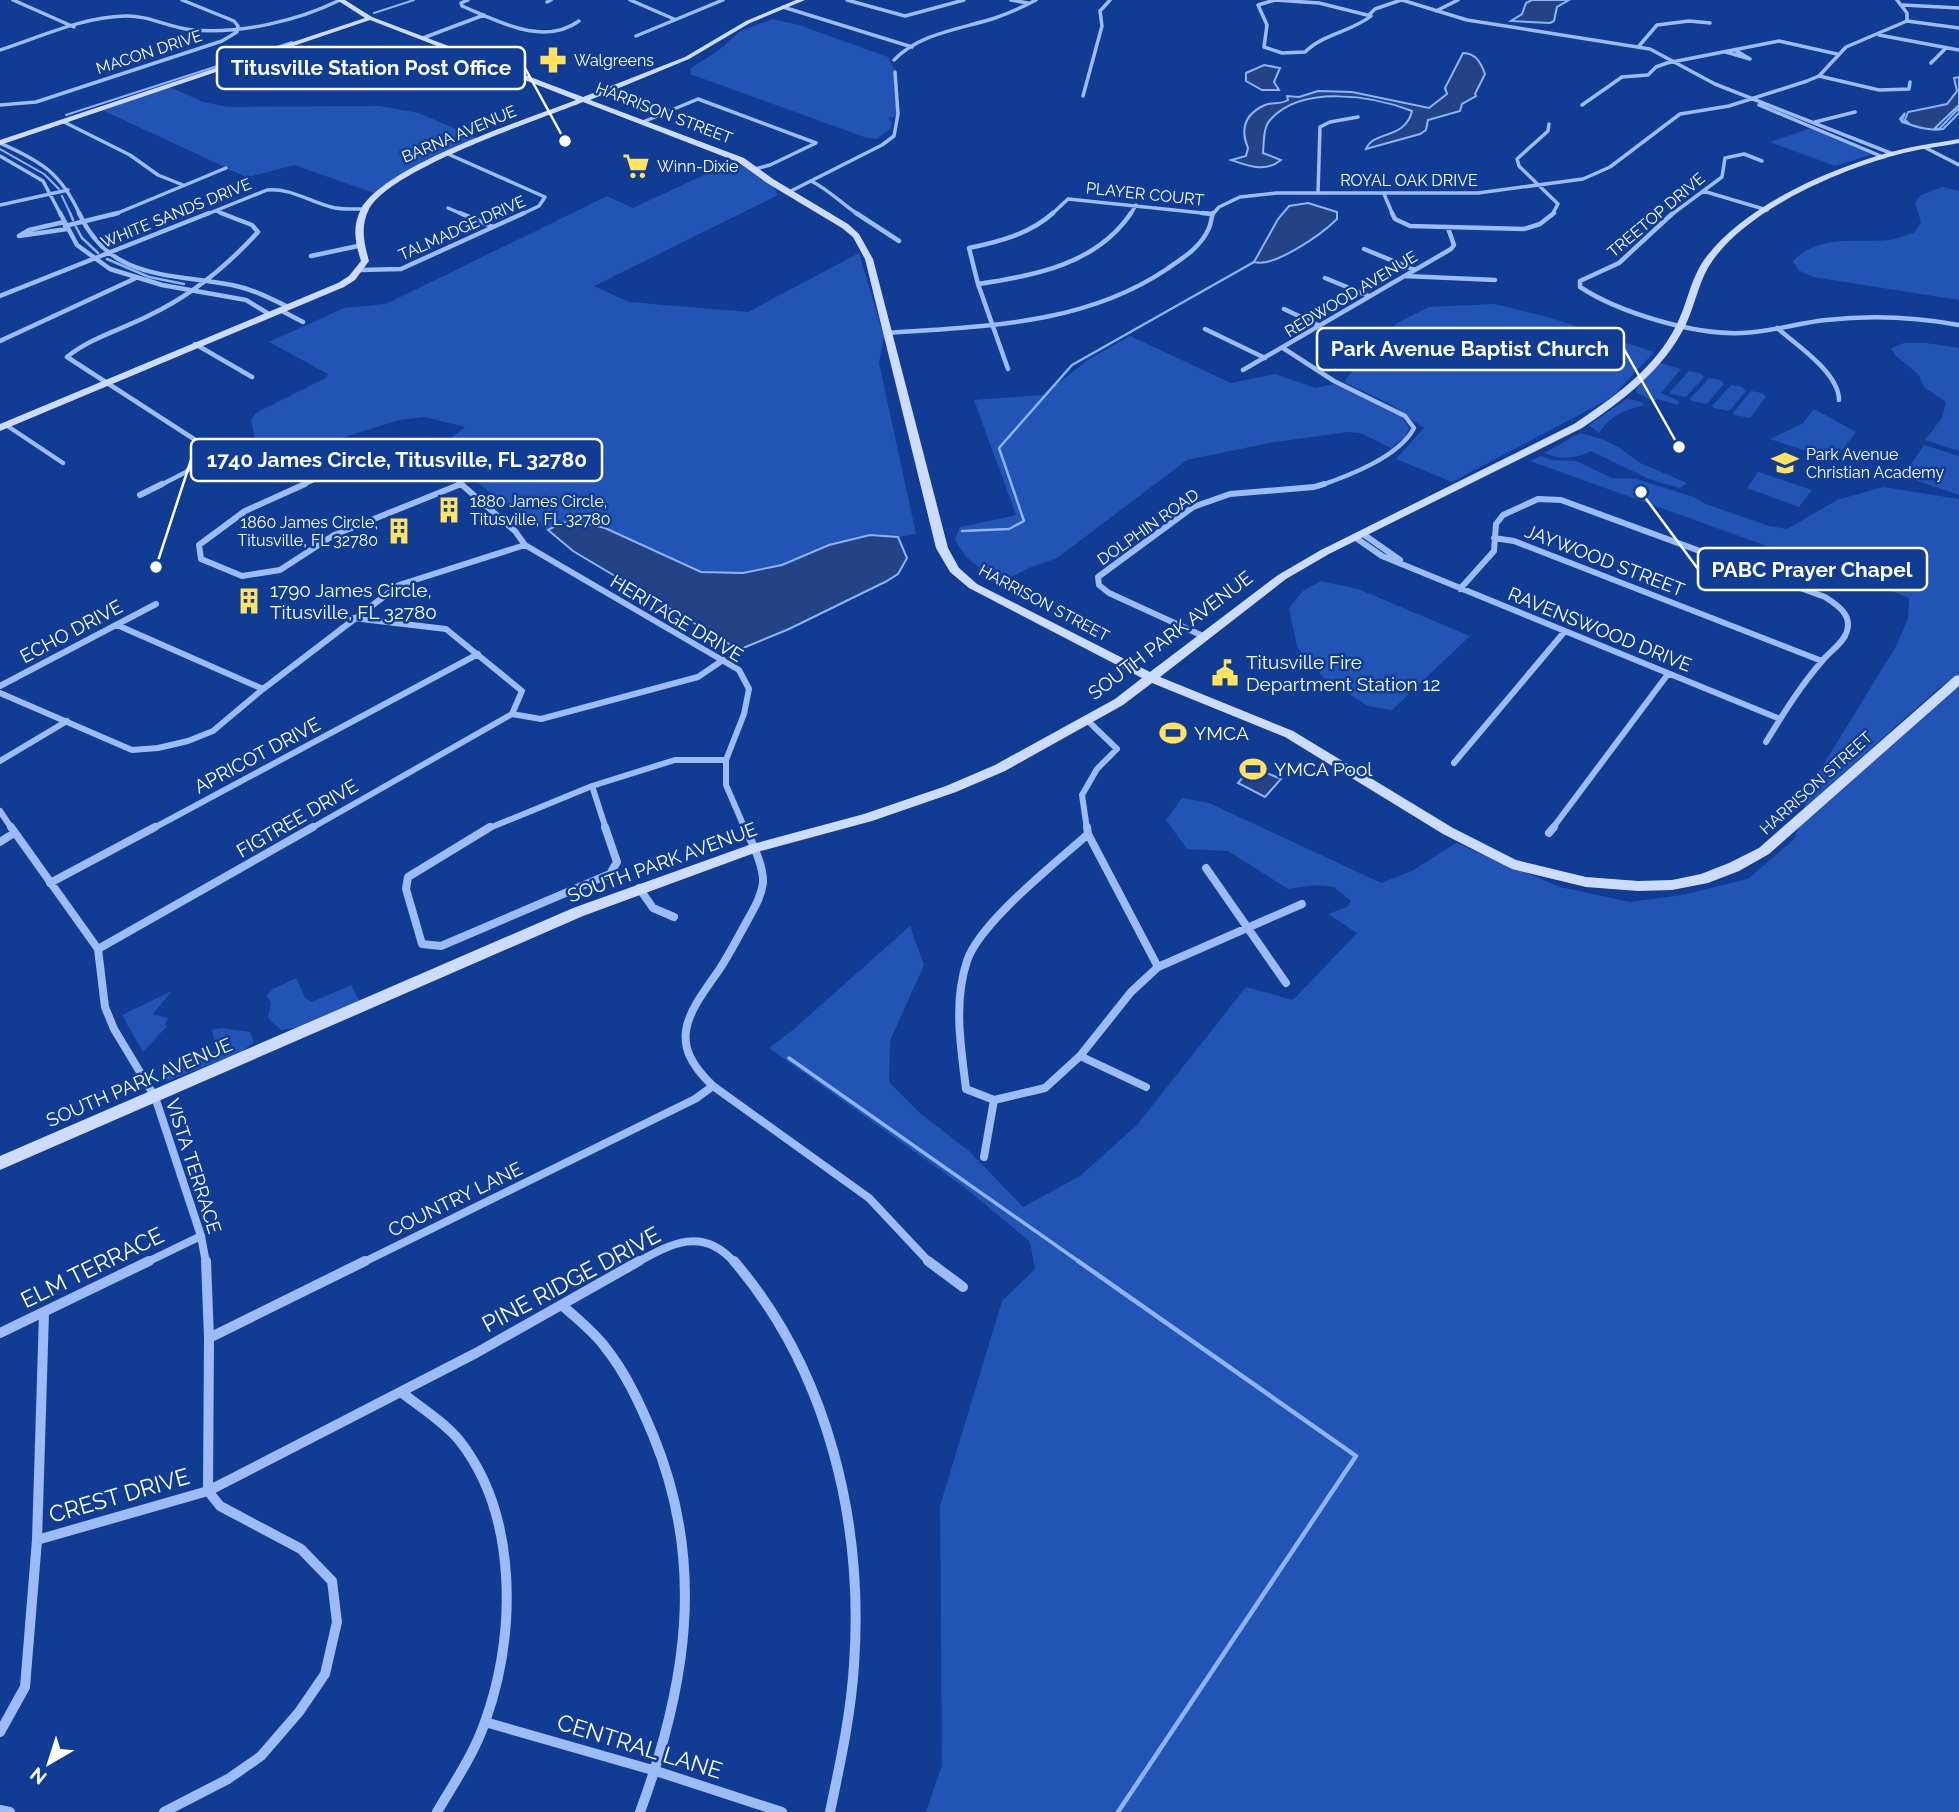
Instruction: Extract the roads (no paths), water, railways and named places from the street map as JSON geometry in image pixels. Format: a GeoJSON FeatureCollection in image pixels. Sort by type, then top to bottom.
{"type":"FeatureCollection","features":[{"type":"Feature","properties":{"kind":"street"},"geometry":{"type":"LineString","coordinates":[[13,0],[75,27]]}},
{"type":"Feature","properties":{"kind":"street","name":"MACON DRIVE"},"geometry":{"type":"LineString","coordinates":[[0,105],[36,102],[222,41],[237,32],[238,26],[234,21],[182,0]]}},
{"type":"Feature","properties":{"kind":"street"},"geometry":{"type":"LineString","coordinates":[[0,50],[75,27],[126,16],[191,30],[238,26],[290,16],[340,0]]}},
{"type":"Feature","properties":{"kind":"street","name":"HARRISON STREET"},"geometry":{"type":"LineString","coordinates":[[340,0],[370,18],[741,160],[845,226],[856,236],[869,259],[942,548],[954,570],[973,586],[1152,678],[1289,734],[1448,831],[1511,864],[1586,882],[1638,886],[1672,885],[1703,879],[1734,867],[1764,851],[1959,679]]}},
{"type":"Feature","properties":{"kind":"street"},"geometry":{"type":"LineString","coordinates":[[467,0],[461,3],[462,6],[538,34],[555,33],[579,21]]}},
{"type":"Feature","properties":{"kind":"street"},"geometry":{"type":"LineString","coordinates":[[630,0],[674,19]]}},
{"type":"Feature","properties":{"kind":"street"},"geometry":{"type":"LineString","coordinates":[[636,36],[723,0]]}},
{"type":"Feature","properties":{"kind":"street","name":"BARNA AVENUE"},"geometry":{"type":"LineString","coordinates":[[363,209],[381,190],[404,174],[687,58],[727,33],[802,0]]}},
{"type":"Feature","properties":{"kind":"street"},"geometry":{"type":"LineString","coordinates":[[847,0],[905,16],[964,0]]}},
{"type":"Feature","properties":{"kind":"street"},"geometry":{"type":"LineString","coordinates":[[1011,0],[1029,3]]}},
{"type":"Feature","properties":{"kind":"street"},"geometry":{"type":"LineString","coordinates":[[894,60],[897,55],[950,30],[994,18],[1036,0]]}},
{"type":"Feature","properties":{"kind":"street"},"geometry":{"type":"LineString","coordinates":[[1083,96],[1102,26],[1100,11],[1110,0]]}},
{"type":"Feature","properties":{"kind":"street"},"geometry":{"type":"LineString","coordinates":[[1369,15],[1309,2],[1275,0],[1258,5],[1268,21],[1269,29],[1264,47],[1282,53],[1305,52],[1315,42],[1367,21],[1375,9],[1402,0],[1467,20],[1639,46],[1676,61],[1715,84],[1815,122],[1888,155]]}},
{"type":"Feature","properties":{"kind":"street"},"geometry":{"type":"LineString","coordinates":[[1435,11],[1458,0]]}},
{"type":"Feature","properties":{"kind":"street"},"geometry":{"type":"LineString","coordinates":[[1897,0],[1908,13],[1907,21]]}},
{"type":"Feature","properties":{"kind":"street"},"geometry":{"type":"LineString","coordinates":[[1903,5],[1959,8]]}},
{"type":"Feature","properties":{"kind":"street"},"geometry":{"type":"LineString","coordinates":[[783,7],[912,47]]}},
{"type":"Feature","properties":{"kind":"street"},"geometry":{"type":"LineString","coordinates":[[423,38],[485,15]]}},
{"type":"Feature","properties":{"kind":"street"},"geometry":{"type":"LineString","coordinates":[[0,143],[370,18]]}},
{"type":"Feature","properties":{"kind":"street"},"geometry":{"type":"LineString","coordinates":[[1639,46],[1657,25],[1689,21],[1710,23]]}},
{"type":"Feature","properties":{"kind":"street"},"geometry":{"type":"LineString","coordinates":[[1910,82],[1909,89],[1887,91],[1819,76],[1846,47],[1907,21],[1959,28]]}},
{"type":"Feature","properties":{"kind":"street"},"geometry":{"type":"LineString","coordinates":[[1878,34],[1959,50]]}},
{"type":"Feature","properties":{"kind":"street"},"geometry":{"type":"LineString","coordinates":[[1582,105],[1622,77],[1648,75],[1658,65],[1779,40],[1837,54]]}},
{"type":"Feature","properties":{"kind":"street"},"geometry":{"type":"LineString","coordinates":[[282,48],[353,77]]}},
{"type":"Feature","properties":{"kind":"street"},"geometry":{"type":"LineString","coordinates":[[1931,63],[1945,49]]}},
{"type":"Feature","properties":{"kind":"street"},"geometry":{"type":"LineString","coordinates":[[1726,51],[1750,59],[1735,50]]}},
{"type":"Feature","properties":{"kind":"street"},"geometry":{"type":"LineString","coordinates":[[792,191],[882,145],[894,136],[898,114],[895,72]]}},
{"type":"Feature","properties":{"kind":"street","name":"ROYAL OAK DRIVE"},"geometry":{"type":"LineString","coordinates":[[1212,214],[1232,200],[1251,194],[1464,194],[1583,179],[1601,172],[1680,114],[1753,99],[1819,76]]}},
{"type":"Feature","properties":{"kind":"street"},"geometry":{"type":"LineString","coordinates":[[643,122],[698,99],[816,143],[755,169]]}},
{"type":"Feature","properties":{"kind":"street"},"geometry":{"type":"LineString","coordinates":[[1753,99],[1759,105],[1888,155]]}},
{"type":"Feature","properties":{"kind":"street"},"geometry":{"type":"LineString","coordinates":[[1807,124],[1855,112]]}},
{"type":"Feature","properties":{"kind":"street"},"geometry":{"type":"LineString","coordinates":[[1318,193],[1320,127],[1334,121],[1358,117]]}},
{"type":"Feature","properties":{"kind":"street"},"geometry":{"type":"LineString","coordinates":[[64,122],[130,155],[158,175],[184,185]]}},
{"type":"Feature","properties":{"kind":"street"},"geometry":{"type":"LineString","coordinates":[[1384,194],[1398,221],[1418,227],[1536,227],[1558,208],[1556,200],[1519,166],[1517,159],[1548,131],[1549,124]]}},
{"type":"Feature","properties":{"kind":"street","name":"SOUTH PARK AVENUE"},"geometry":{"type":"LineString","coordinates":[[0,1163],[578,912],[754,848],[867,817],[951,789],[1000,768],[1087,720],[1152,678],[1282,577],[1566,432],[1630,390],[1669,348],[1710,258],[1741,226],[1824,180],[1888,155],[1959,141]]}},
{"type":"Feature","properties":{"kind":"street"},"geometry":{"type":"LineString","coordinates":[[0,143],[42,164],[59,177],[68,190],[81,222],[94,241],[109,254],[148,271],[258,292],[303,322]]}},
{"type":"Feature","properties":{"kind":"street"},"geometry":{"type":"LineString","coordinates":[[1924,147],[1959,165]]}},
{"type":"Feature","properties":{"kind":"street","name":"TALMADGE DRIVE"},"geometry":{"type":"LineString","coordinates":[[360,270],[401,269],[539,206],[545,197],[448,154]]}},
{"type":"Feature","properties":{"kind":"street","name":"TREETOP DRIVE"},"geometry":{"type":"LineString","coordinates":[[1682,323],[1637,313],[1601,300],[1587,294],[1580,287],[1580,282],[1619,264],[1664,220],[1723,175],[1723,163],[1727,157],[1747,154],[1762,161]]}},
{"type":"Feature","properties":{"kind":"street"},"geometry":{"type":"LineString","coordinates":[[0,156],[43,181],[77,246],[94,259],[134,279],[224,293],[246,300],[270,314]]}},
{"type":"Feature","properties":{"kind":"street"},"geometry":{"type":"LineString","coordinates":[[65,226],[29,230],[19,236],[33,236],[116,214],[226,168]]}},
{"type":"Feature","properties":{"kind":"street"},"geometry":{"type":"LineString","coordinates":[[809,182],[826,188],[833,198],[899,241]]}},
{"type":"Feature","properties":{"kind":"street","name":"WHITE SANDS DRIVE"},"geometry":{"type":"LineString","coordinates":[[0,296],[267,190],[279,188],[331,207],[363,209]]}},
{"type":"Feature","properties":{"kind":"street"},"geometry":{"type":"LineString","coordinates":[[0,205],[68,190]]}},
{"type":"Feature","properties":{"kind":"street"},"geometry":{"type":"LineString","coordinates":[[1703,191],[1767,210]]}},
{"type":"Feature","properties":{"kind":"street","name":"PLAYER COURT"},"geometry":{"type":"LineString","coordinates":[[978,284],[968,250],[973,246],[995,243],[1021,233],[1047,218],[1062,203],[1074,199],[1212,214]]}},
{"type":"Feature","properties":{"kind":"street"},"geometry":{"type":"LineString","coordinates":[[1009,369],[978,284],[1031,276],[1068,264],[1121,231],[1136,205]]}},
{"type":"Feature","properties":{"kind":"street"},"geometry":{"type":"LineString","coordinates":[[448,208],[493,227]]}},
{"type":"Feature","properties":{"kind":"street"},"geometry":{"type":"LineString","coordinates":[[3,426],[341,285],[360,270],[365,261],[358,246],[357,228],[363,209]]}},
{"type":"Feature","properties":{"kind":"street"},"geometry":{"type":"LineString","coordinates":[[140,495],[191,468],[199,460],[202,447],[186,433],[71,361],[68,355],[163,310],[194,290],[258,232],[252,225],[216,211]]}},
{"type":"Feature","properties":{"kind":"street"},"geometry":{"type":"LineString","coordinates":[[888,333],[993,325],[1086,309],[1127,293],[1190,254],[1210,227],[1212,214]]}},
{"type":"Feature","properties":{"kind":"street","name":"REDWOOD AVENUE"},"geometry":{"type":"LineString","coordinates":[[1243,370],[1451,249],[1454,245],[1448,228]]}},
{"type":"Feature","properties":{"kind":"street"},"geometry":{"type":"LineString","coordinates":[[312,256],[358,246]]}},
{"type":"Feature","properties":{"kind":"street"},"geometry":{"type":"LineString","coordinates":[[1364,249],[1415,270]]}},
{"type":"Feature","properties":{"kind":"street"},"geometry":{"type":"LineString","coordinates":[[1405,276],[1495,280]]}},
{"type":"Feature","properties":{"kind":"street"},"geometry":{"type":"LineString","coordinates":[[1325,278],[1369,296]]}},
{"type":"Feature","properties":{"kind":"street"},"geometry":{"type":"LineString","coordinates":[[0,341],[134,279]]}},
{"type":"Feature","properties":{"kind":"street"},"geometry":{"type":"LineString","coordinates":[[1284,309],[1318,326]]}},
{"type":"Feature","properties":{"kind":"street"},"geometry":{"type":"LineString","coordinates":[[1682,323],[1719,332],[1740,333],[1880,316],[1920,317],[1959,325]]}},
{"type":"Feature","properties":{"kind":"street"},"geometry":{"type":"LineString","coordinates":[[1777,328],[1817,362],[1839,389],[1839,400]]}},
{"type":"Feature","properties":{"kind":"street"},"geometry":{"type":"LineString","coordinates":[[1205,329],[1265,358]]}},
{"type":"Feature","properties":{"kind":"street"},"geometry":{"type":"LineString","coordinates":[[195,344],[252,377]]}},
{"type":"Feature","properties":{"kind":"street","name":"DOLPHIN ROAD"},"geometry":{"type":"LineString","coordinates":[[1203,636],[1109,593],[1101,587],[1098,577],[1193,507],[1230,494],[1314,487],[1351,475],[1397,448],[1409,438],[1414,428],[1405,416],[1334,381],[1283,348]]}},
{"type":"Feature","properties":{"kind":"street"},"geometry":{"type":"LineString","coordinates":[[3,426],[63,463]]}},
{"type":"Feature","properties":{"kind":"street","name":"HERITAGE DRIVE"},"geometry":{"type":"LineString","coordinates":[[461,484],[334,535],[281,570],[242,576],[201,559],[199,545],[209,536],[271,497],[391,450],[415,447],[431,453],[461,484],[515,531],[525,545],[739,670],[749,689],[744,715],[726,760],[726,785],[754,848],[763,881],[759,900],[684,1027],[686,1051],[698,1072],[713,1086],[869,1198],[933,1266],[963,1287]]}},
{"type":"Feature","properties":{"kind":"street"},"geometry":{"type":"LineString","coordinates":[[1460,589],[1490,558],[1494,551],[1496,524],[1503,514],[1538,499],[1561,500],[1825,597],[1840,607],[1847,617],[1848,629],[1844,638],[1822,661],[1766,742]]}},
{"type":"Feature","properties":{"kind":"street","name":"RAVENSWOOD DRIVE"},"geometry":{"type":"LineString","coordinates":[[1359,536],[1382,556],[1780,719]]}},
{"type":"Feature","properties":{"kind":"street","name":"JAYWOOD STREET"},"geometry":{"type":"LineString","coordinates":[[1494,538],[1514,541],[1822,661]]}},
{"type":"Feature","properties":{"kind":"street"},"geometry":{"type":"LineString","coordinates":[[0,693],[132,750],[158,748],[213,731],[352,618],[399,585],[525,545]]}},
{"type":"Feature","properties":{"kind":"street","name":"ECHO DRIVE"},"geometry":{"type":"LineString","coordinates":[[0,686],[156,604]]}},
{"type":"Feature","properties":{"kind":"street"},"geometry":{"type":"LineString","coordinates":[[352,618],[446,629],[522,691],[512,714],[541,719],[698,677],[723,660]]}},
{"type":"Feature","properties":{"kind":"street"},"geometry":{"type":"LineString","coordinates":[[117,625],[264,689]]}},
{"type":"Feature","properties":{"kind":"street"},"geometry":{"type":"LineString","coordinates":[[1454,763],[1565,631]]}},
{"type":"Feature","properties":{"kind":"street","name":"APRICOT DRIVE"},"geometry":{"type":"LineString","coordinates":[[50,883],[478,654]]}},
{"type":"Feature","properties":{"kind":"street"},"geometry":{"type":"LineString","coordinates":[[1549,834],[1668,674]]}},
{"type":"Feature","properties":{"kind":"street","name":"FIGTREE DRIVE"},"geometry":{"type":"LineString","coordinates":[[98,949],[512,714]]}},
{"type":"Feature","properties":{"kind":"street"},"geometry":{"type":"LineString","coordinates":[[1087,720],[1117,749],[1097,769],[1082,795],[1088,834],[1157,967]]}},
{"type":"Feature","properties":{"kind":"street"},"geometry":{"type":"LineString","coordinates":[[0,761],[67,721]]}},
{"type":"Feature","properties":{"kind":"street"},"geometry":{"type":"LineString","coordinates":[[592,786],[617,862],[610,874],[441,946],[430,947],[422,944],[406,889],[406,880],[411,874],[496,823],[592,786],[675,760],[726,760]]}},
{"type":"Feature","properties":{"kind":"street","name":"VISTA TERRACE"},"geometry":{"type":"LineString","coordinates":[[0,811],[98,949],[105,1007],[114,1028],[155,1097],[201,1236],[206,1258],[209,1338],[208,1491]]}},
{"type":"Feature","properties":{"kind":"street"},"geometry":{"type":"LineString","coordinates":[[0,842],[14,833]]}},
{"type":"Feature","properties":{"kind":"street"},"geometry":{"type":"LineString","coordinates":[[1088,834],[994,919],[967,960],[958,1016],[966,1089],[994,1100],[1045,1088],[1080,1056],[1131,992],[1157,967],[1302,904]]}},
{"type":"Feature","properties":{"kind":"street"},"geometry":{"type":"LineString","coordinates":[[1206,868],[1286,983]]}},
{"type":"Feature","properties":{"kind":"street"},"geometry":{"type":"LineString","coordinates":[[639,888],[653,908],[674,917]]}},
{"type":"Feature","properties":{"kind":"street"},"geometry":{"type":"LineString","coordinates":[[1080,1056],[1146,1087]]}},
{"type":"Feature","properties":{"kind":"street","name":"COUNTRY LANE"},"geometry":{"type":"LineString","coordinates":[[209,1338],[695,1099],[713,1086]]}},
{"type":"Feature","properties":{"kind":"street"},"geometry":{"type":"LineString","coordinates":[[984,1157],[994,1100]]}},
{"type":"Feature","properties":{"kind":"street","name":"ELM TERRACE"},"geometry":{"type":"LineString","coordinates":[[0,1333],[201,1236]]}},
{"type":"Feature","properties":{"kind":"street","name":"PINE RIDGE DRIVE"},"geometry":{"type":"LineString","coordinates":[[208,1491],[564,1306],[672,1244],[696,1240],[720,1247],[772,1312],[815,1392],[846,1497],[854,1565],[854,1663],[846,1736],[830,1812]]}},
{"type":"Feature","properties":{"kind":"street"},"geometry":{"type":"LineString","coordinates":[[564,1306],[604,1345],[631,1385],[668,1473],[681,1525],[685,1592],[676,1691],[656,1771],[640,1812]]}},
{"type":"Feature","properties":{"kind":"street"},"geometry":{"type":"LineString","coordinates":[[0,1732],[25,1687],[34,1600],[33,1566],[37,1540],[44,1313]]}},
{"type":"Feature","properties":{"kind":"street"},"geometry":{"type":"LineString","coordinates":[[401,1392],[458,1439],[478,1468],[493,1506],[507,1566],[504,1633],[485,1722],[437,1812]]}},
{"type":"Feature","properties":{"kind":"street","name":"CREST DRIVE"},"geometry":{"type":"LineString","coordinates":[[37,1540],[208,1491],[220,1506],[301,1549],[332,1581],[337,1622],[325,1674],[299,1712],[261,1756],[228,1779],[164,1812]]}},
{"type":"Feature","properties":{"kind":"street","name":"CENTRAL LANE"},"geometry":{"type":"LineString","coordinates":[[485,1722],[656,1771],[782,1812]]}},
{"type":"Feature","properties":{"kind":"street"},"geometry":{"type":"LineString","coordinates":[[0,1810],[10,1812]]}},
{"type":"Feature","properties":{"kind":"waterway"},"geometry":{"type":"LineString","coordinates":[[374,13],[414,0]]}},
{"type":"Feature","properties":{"kind":"waterway"},"geometry":{"type":"LineString","coordinates":[[66,115],[292,42]]}},
{"type":"Feature","properties":{"kind":"waterway"},"geometry":{"type":"LineString","coordinates":[[0,149],[44,174],[59,189]]}},
{"type":"Feature","properties":{"kind":"waterway"},"geometry":{"type":"LineString","coordinates":[[62,196],[71,215]]}},
{"type":"Feature","properties":{"kind":"waterway"},"geometry":{"type":"LineString","coordinates":[[70,213],[73,220]]}},
{"type":"Feature","properties":{"kind":"waterway"},"geometry":{"type":"LineString","coordinates":[[76,227],[82,238],[98,253]]}},
{"type":"Feature","properties":{"kind":"waterway"},"geometry":{"type":"LineString","coordinates":[[107,259],[149,277],[184,284]]}},
{"type":"Feature","properties":{"kind":"waterway"},"geometry":{"type":"LineString","coordinates":[[962,531],[1009,529],[1024,521],[999,448],[1072,365],[1254,262]]}},
{"type":"Feature","properties":{"kind":"waterway"},"geometry":{"type":"LineString","coordinates":[[789,1058],[1081,1263]]}},
{"type":"Feature","properties":{"kind":"waterway"},"geometry":{"type":"LineString","coordinates":[[1078,1261],[1356,1456],[1118,1812]]}},
{"type":"Feature","properties":{"kind":"place","name":"Walgreens"},"geometry":{"type":"Point","coordinates":[553,60]}},
{"type":"Feature","properties":{"kind":"place","name":"Titusville Station Post Office"},"geometry":{"type":"Point","coordinates":[565,141]}},
{"type":"Feature","properties":{"kind":"place","name":"Winn-Dixie"},"geometry":{"type":"Point","coordinates":[636,166]}},
{"type":"Feature","properties":{"kind":"place","name":"Park Avenue Baptist Church"},"geometry":{"type":"Point","coordinates":[1679,447]}},
{"type":"Feature","properties":{"kind":"place","name":"Park Avenue Christian Academy"},"geometry":{"type":"Point","coordinates":[1785,463]}},
{"type":"Feature","properties":{"kind":"place","name":"PABC Prayer Chapel"},"geometry":{"type":"Point","coordinates":[1641,492]}},
{"type":"Feature","properties":{"kind":"place","name":"1880 James Circle, Titusville, FL 32780"},"geometry":{"type":"Point","coordinates":[449,510]}},
{"type":"Feature","properties":{"kind":"place","name":"1860 James Circle, Titusville, FL 32780"},"geometry":{"type":"Point","coordinates":[399,531]}},
{"type":"Feature","properties":{"kind":"place","name":"1740 James Circle, Titusville, FL 32780"},"geometry":{"type":"Point","coordinates":[156,567]}},
{"type":"Feature","properties":{"kind":"place","name":"1790 James Circle, Titusville, FL 32780"},"geometry":{"type":"Point","coordinates":[249,601]}},
{"type":"Feature","properties":{"kind":"place","name":"Titusville Fire Department Station 12"},"geometry":{"type":"Point","coordinates":[1225,673]}},
{"type":"Feature","properties":{"kind":"place","name":"YMCA"},"geometry":{"type":"Point","coordinates":[1173,733]}},
{"type":"Feature","properties":{"kind":"place","name":"YMCA Pool"},"geometry":{"type":"Point","coordinates":[1253,769]}}]}
